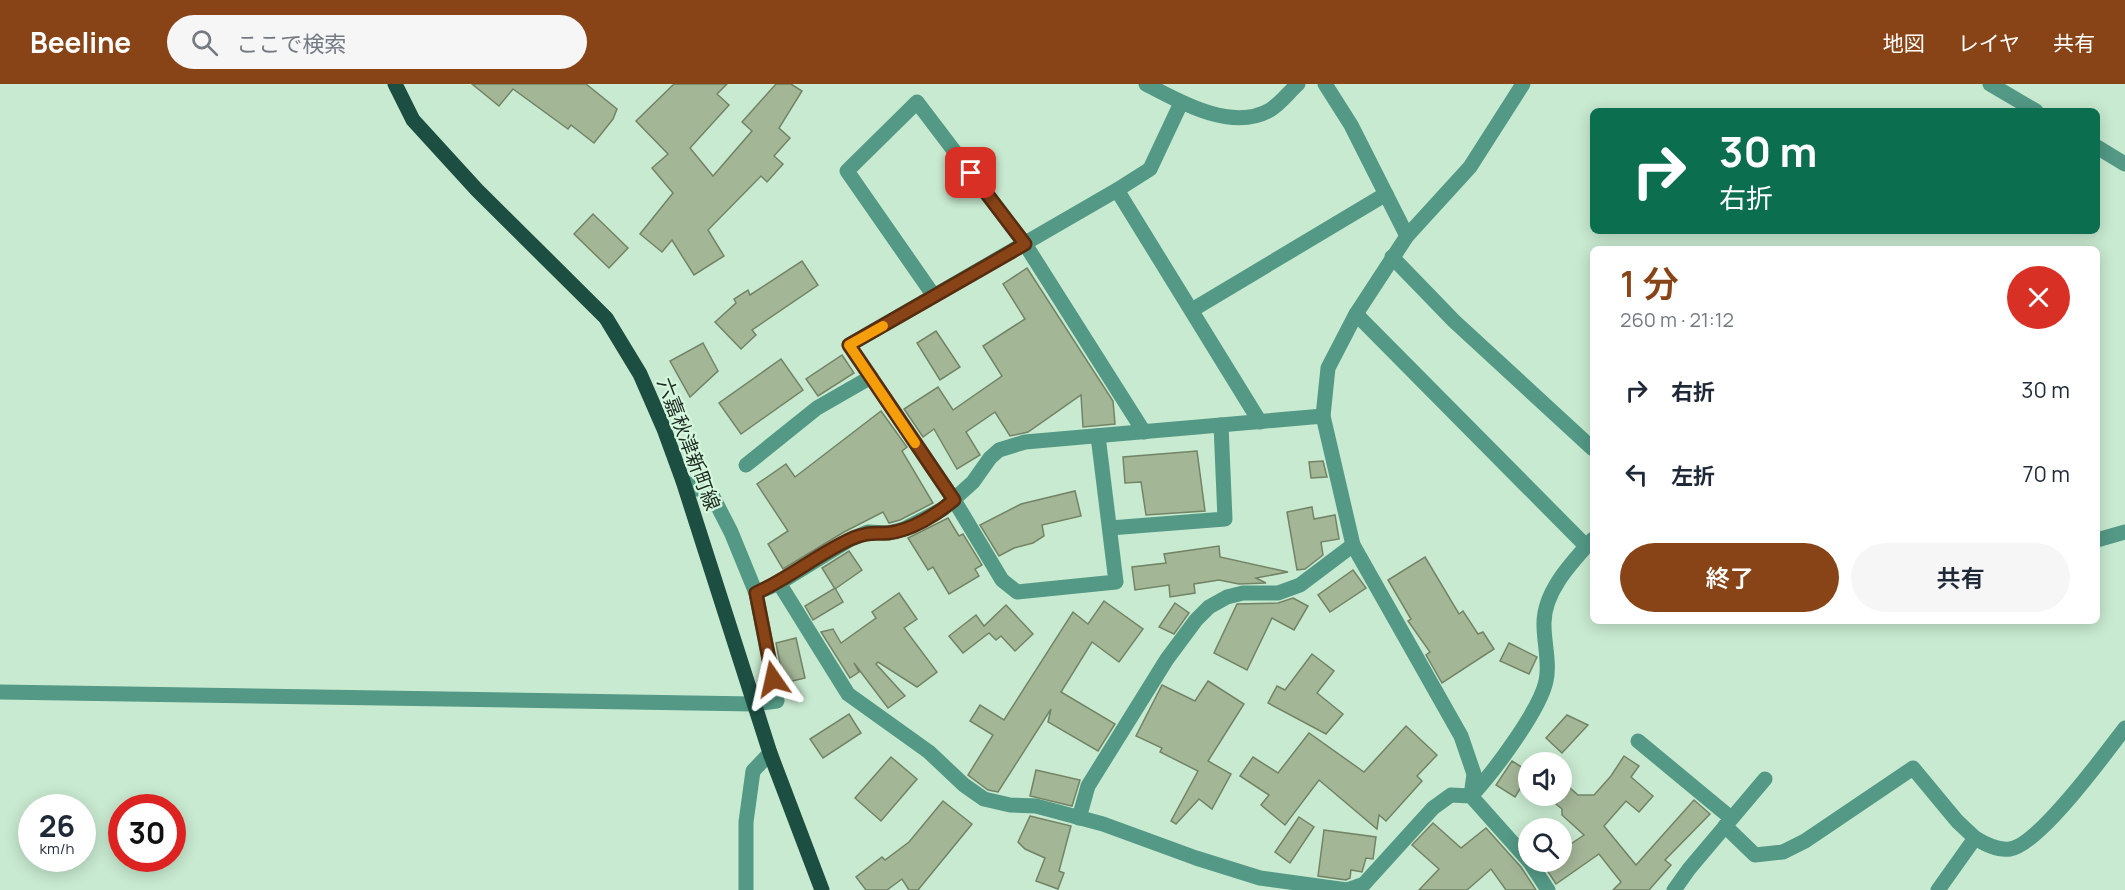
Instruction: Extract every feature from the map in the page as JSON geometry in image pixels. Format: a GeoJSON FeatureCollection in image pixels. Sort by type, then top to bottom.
{"type":"FeatureCollection","features":[{"type":"Feature","properties":{"kind":"main road","name":"六嘉秋津新町線"},"geometry":{"type":"LineString","coordinates":[[395,84],[413,120],[477,190],[606,318],[640,374],[683,481],[770,753],[822,890]]}},
{"type":"Feature","properties":{"kind":"street"},"geometry":{"type":"LineString","coordinates":[[1146,84],[1205,113],[1249,118],[1271,110],[1298,84]]}},
{"type":"Feature","properties":{"kind":"street"},"geometry":{"type":"LineString","coordinates":[[1325,84],[1351,126],[1407,236]]}},
{"type":"Feature","properties":{"kind":"street"},"geometry":{"type":"LineString","coordinates":[[1471,796],[1474,774],[1461,736],[1353,545],[1323,416],[1328,368],[1356,314],[1407,236],[1470,167],[1523,84]]}},
{"type":"Feature","properties":{"kind":"street"},"geometry":{"type":"LineString","coordinates":[[1990,84],[2031,108]]}},
{"type":"Feature","properties":{"kind":"street"},"geometry":{"type":"LineString","coordinates":[[934,296],[847,171],[917,102],[1025,244],[1144,432]]}},
{"type":"Feature","properties":{"kind":"street"},"geometry":{"type":"LineString","coordinates":[[1098,436],[1116,582],[1017,592],[1002,580],[954,500],[849,345],[1117,190],[1150,168],[1181,103]]}},
{"type":"Feature","properties":{"kind":"street"},"geometry":{"type":"LineString","coordinates":[[2100,149],[2125,164]]}},
{"type":"Feature","properties":{"kind":"street"},"geometry":{"type":"LineString","coordinates":[[1117,190],[1260,422]]}},
{"type":"Feature","properties":{"kind":"street"},"geometry":{"type":"LineString","coordinates":[[1192,310],[1386,194]]}},
{"type":"Feature","properties":{"kind":"street"},"geometry":{"type":"LineString","coordinates":[[1392,257],[1454,321],[1556,412],[1590,446]]}},
{"type":"Feature","properties":{"kind":"street"},"geometry":{"type":"LineString","coordinates":[[1356,314],[1590,543],[1552,593],[1544,622],[1547,679],[1541,698],[1491,775],[1471,796]]}},
{"type":"Feature","properties":{"kind":"street"},"geometry":{"type":"LineString","coordinates":[[746,465],[817,408],[871,377]]}},
{"type":"Feature","properties":{"kind":"street"},"geometry":{"type":"LineString","coordinates":[[756,593],[779,583],[849,540],[868,532],[889,533],[904,529],[943,510],[999,450],[1025,442],[1323,416]]}},
{"type":"Feature","properties":{"kind":"street"},"geometry":{"type":"LineString","coordinates":[[1110,528],[1225,519],[1221,425]]}},
{"type":"Feature","properties":{"kind":"street"},"geometry":{"type":"LineString","coordinates":[[0,692],[754,704],[777,700],[756,593],[713,496],[683,481]]}},
{"type":"Feature","properties":{"kind":"street"},"geometry":{"type":"LineString","coordinates":[[2100,539],[2125,532]]}},
{"type":"Feature","properties":{"kind":"street"},"geometry":{"type":"LineString","coordinates":[[1079,818],[1088,786],[1167,659],[1196,620],[1209,607],[1227,597],[1244,593],[1278,593],[1300,585],[1353,545]]}},
{"type":"Feature","properties":{"kind":"street"},"geometry":{"type":"LineString","coordinates":[[779,583],[848,694],[929,752],[964,785],[984,799],[1010,805],[1036,807],[1079,818],[1260,878],[1347,890],[1364,884],[1433,808],[1451,795],[1471,796],[1518,849]]}},
{"type":"Feature","properties":{"kind":"street"},"geometry":{"type":"LineString","coordinates":[[1638,741],[1728,822],[1755,855],[1783,852],[1805,841],[1913,768],[1957,821],[1975,838],[1993,848],[2010,850],[2029,842],[2078,787],[2125,728]]}},
{"type":"Feature","properties":{"kind":"street"},"geometry":{"type":"LineString","coordinates":[[746,890],[746,822],[753,771],[770,753]]}},
{"type":"Feature","properties":{"kind":"street"},"geometry":{"type":"LineString","coordinates":[[1674,890],[1765,779]]}},
{"type":"Feature","properties":{"kind":"street"},"geometry":{"type":"LineString","coordinates":[[1938,890],[1975,838]]}},
{"type":"Feature","properties":{"kind":"street"},"geometry":{"type":"LineString","coordinates":[[1536,872],[1548,890]]}},
{"type":"Feature","properties":{"kind":"building"},"geometry":{"type":"Polygon","coordinates":[[[472,84],[586,84],[617,109],[613,119],[594,143],[571,125],[568,129],[513,89],[499,106],[472,84]]]}},
{"type":"Feature","properties":{"kind":"building"},"geometry":{"type":"Polygon","coordinates":[[[674,84],[727,84],[717,94],[729,105],[690,148],[713,176],[752,131],[742,122],[776,84],[791,84],[802,91],[779,128],[790,138],[774,156],[783,164],[767,182],[761,176],[708,230],[724,256],[694,275],[672,240],[662,252],[640,234],[673,193],[652,168],[668,154],[636,121],[674,84]]]}},
{"type":"Feature","properties":{"kind":"building"},"geometry":{"type":"Polygon","coordinates":[[[593,214],[628,248],[609,268],[574,234],[593,214]]]}},
{"type":"Feature","properties":{"kind":"building"},"geometry":{"type":"Polygon","coordinates":[[[802,261],[818,285],[752,330],[756,335],[741,349],[715,322],[736,303],[734,299],[748,290],[750,295],[802,261]]]}},
{"type":"Feature","properties":{"kind":"building"},"geometry":{"type":"Polygon","coordinates":[[[1027,268],[1113,401],[1115,424],[1083,427],[1081,395],[1028,432],[1010,436],[995,412],[966,432],[980,455],[957,469],[934,429],[923,437],[904,409],[938,387],[953,410],[1002,376],[983,346],[1025,319],[1003,284],[1027,268]]]}},
{"type":"Feature","properties":{"kind":"building"},"geometry":{"type":"Polygon","coordinates":[[[936,331],[960,367],[940,380],[917,343],[936,331]]]}},
{"type":"Feature","properties":{"kind":"building"},"geometry":{"type":"Polygon","coordinates":[[[703,343],[718,371],[690,397],[670,361],[703,343]]]}},
{"type":"Feature","properties":{"kind":"building"},"geometry":{"type":"Polygon","coordinates":[[[842,355],[854,373],[818,396],[806,379],[842,355]]]}},
{"type":"Feature","properties":{"kind":"building"},"geometry":{"type":"Polygon","coordinates":[[[781,359],[803,390],[741,434],[719,403],[781,359]]]}},
{"type":"Feature","properties":{"kind":"building"},"geometry":{"type":"Polygon","coordinates":[[[881,411],[907,447],[902,451],[933,503],[900,520],[889,523],[883,512],[844,532],[783,569],[768,544],[788,531],[757,484],[786,464],[795,477],[881,411]]]}},
{"type":"Feature","properties":{"kind":"building"},"geometry":{"type":"Polygon","coordinates":[[[1197,451],[1205,511],[1146,515],[1141,482],[1125,483],[1123,457],[1197,451]]]}},
{"type":"Feature","properties":{"kind":"building"},"geometry":{"type":"Polygon","coordinates":[[[1323,461],[1327,477],[1311,478],[1309,462],[1323,461]]]}},
{"type":"Feature","properties":{"kind":"building"},"geometry":{"type":"Polygon","coordinates":[[[1075,491],[1081,516],[1042,525],[1044,536],[1033,543],[1014,548],[999,556],[980,525],[1021,504],[1075,491]]]}},
{"type":"Feature","properties":{"kind":"building"},"geometry":{"type":"Polygon","coordinates":[[[1312,507],[1314,519],[1335,515],[1339,539],[1321,542],[1323,555],[1305,569],[1297,570],[1287,512],[1312,507]]]}},
{"type":"Feature","properties":{"kind":"building"},"geometry":{"type":"Polygon","coordinates":[[[948,518],[959,536],[963,534],[982,565],[975,569],[979,576],[949,594],[933,567],[928,570],[908,538],[948,518]]]}},
{"type":"Feature","properties":{"kind":"building"},"geometry":{"type":"Polygon","coordinates":[[[1219,546],[1220,557],[1288,572],[1256,578],[1266,583],[1239,584],[1219,580],[1194,584],[1195,593],[1170,597],[1169,585],[1135,590],[1132,567],[1166,563],[1164,554],[1219,546]]]}},
{"type":"Feature","properties":{"kind":"building"},"geometry":{"type":"Polygon","coordinates":[[[849,551],[862,570],[835,589],[822,568],[849,551]]]}},
{"type":"Feature","properties":{"kind":"building"},"geometry":{"type":"Polygon","coordinates":[[[1425,557],[1459,614],[1463,611],[1478,634],[1483,632],[1494,649],[1442,683],[1426,655],[1430,652],[1408,621],[1411,619],[1388,580],[1425,557]]]}},
{"type":"Feature","properties":{"kind":"building"},"geometry":{"type":"Polygon","coordinates":[[[1353,570],[1366,588],[1330,612],[1318,595],[1353,570]]]}},
{"type":"Feature","properties":{"kind":"building"},"geometry":{"type":"Polygon","coordinates":[[[835,588],[843,602],[813,620],[805,606],[835,588]]]}},
{"type":"Feature","properties":{"kind":"building"},"geometry":{"type":"Polygon","coordinates":[[[899,593],[917,619],[904,628],[937,672],[917,687],[878,662],[876,664],[905,696],[888,708],[854,663],[859,672],[850,678],[821,632],[833,629],[841,643],[876,618],[872,612],[899,593]]]}},
{"type":"Feature","properties":{"kind":"building"},"geometry":{"type":"Polygon","coordinates":[[[1293,598],[1308,606],[1294,630],[1272,618],[1247,670],[1214,653],[1237,604],[1278,603],[1293,598]]]}},
{"type":"Feature","properties":{"kind":"building"},"geometry":{"type":"Polygon","coordinates":[[[1104,601],[1143,629],[1119,662],[1092,642],[1061,692],[1115,724],[1098,751],[1048,722],[1051,709],[998,792],[988,790],[968,775],[993,735],[970,721],[980,705],[1004,720],[1073,612],[1088,624],[1104,601]]]}},
{"type":"Feature","properties":{"kind":"building"},"geometry":{"type":"Polygon","coordinates":[[[1175,603],[1189,613],[1174,634],[1159,627],[1175,603]]]}},
{"type":"Feature","properties":{"kind":"building"},"geometry":{"type":"Polygon","coordinates":[[[1006,605],[1033,634],[1015,651],[1001,636],[996,640],[989,633],[963,653],[949,636],[976,615],[984,626],[1006,605]]]}},
{"type":"Feature","properties":{"kind":"building"},"geometry":{"type":"Polygon","coordinates":[[[796,638],[805,678],[784,683],[776,643],[796,638]]]}},
{"type":"Feature","properties":{"kind":"building"},"geometry":{"type":"Polygon","coordinates":[[[1509,643],[1537,657],[1529,674],[1500,661],[1509,643]]]}},
{"type":"Feature","properties":{"kind":"building"},"geometry":{"type":"Polygon","coordinates":[[[1312,654],[1334,671],[1317,693],[1343,714],[1326,734],[1268,703],[1277,686],[1285,690],[1312,654]]]}},
{"type":"Feature","properties":{"kind":"building"},"geometry":{"type":"Polygon","coordinates":[[[1208,681],[1244,704],[1208,761],[1231,774],[1212,809],[1199,799],[1176,824],[1171,821],[1198,771],[1160,752],[1162,748],[1136,736],[1162,685],[1195,701],[1208,681]]]}},
{"type":"Feature","properties":{"kind":"building"},"geometry":{"type":"Polygon","coordinates":[[[849,714],[861,733],[823,758],[810,739],[849,714]]]}},
{"type":"Feature","properties":{"kind":"building"},"geometry":{"type":"Polygon","coordinates":[[[1567,715],[1588,725],[1563,752],[1546,738],[1567,715]]]}},
{"type":"Feature","properties":{"kind":"building"},"geometry":{"type":"Polygon","coordinates":[[[1406,726],[1437,755],[1417,776],[1422,781],[1386,821],[1379,815],[1377,829],[1319,780],[1285,825],[1261,805],[1269,795],[1240,776],[1253,757],[1278,773],[1309,733],[1364,772],[1406,726]]]}},
{"type":"Feature","properties":{"kind":"building"},"geometry":{"type":"Polygon","coordinates":[[[1624,756],[1639,766],[1631,777],[1653,796],[1639,812],[1626,801],[1604,826],[1636,865],[1694,800],[1710,814],[1665,860],[1671,865],[1649,890],[1613,890],[1621,882],[1599,854],[1556,884],[1548,872],[1572,872],[1572,843],[1584,835],[1572,824],[1572,818],[1565,818],[1562,815],[1562,809],[1558,806],[1572,806],[1572,790],[1578,795],[1594,795],[1611,776],[1624,756]]]}},
{"type":"Feature","properties":{"kind":"building"},"geometry":{"type":"Polygon","coordinates":[[[891,757],[917,779],[881,821],[855,798],[891,757]]]}},
{"type":"Feature","properties":{"kind":"building"},"geometry":{"type":"Polygon","coordinates":[[[1512,761],[1518,765],[1518,792],[1515,797],[1496,785],[1512,761]]]}},
{"type":"Feature","properties":{"kind":"building"},"geometry":{"type":"Polygon","coordinates":[[[1036,770],[1080,780],[1072,806],[1030,796],[1036,770]]]}},
{"type":"Feature","properties":{"kind":"building"},"geometry":{"type":"Polygon","coordinates":[[[943,801],[972,824],[918,890],[909,890],[902,879],[887,890],[866,890],[856,877],[882,857],[885,860],[909,842],[943,801]]]}},
{"type":"Feature","properties":{"kind":"building"},"geometry":{"type":"Polygon","coordinates":[[[1030,816],[1071,826],[1059,871],[1064,873],[1058,889],[1036,881],[1045,858],[1025,849],[1018,842],[1030,816]]]}},
{"type":"Feature","properties":{"kind":"building"},"geometry":{"type":"Polygon","coordinates":[[[1299,817],[1314,827],[1290,863],[1275,852],[1299,817]]]}},
{"type":"Feature","properties":{"kind":"building"},"geometry":{"type":"Polygon","coordinates":[[[1433,823],[1461,848],[1486,828],[1518,864],[1518,872],[1524,872],[1536,890],[1506,890],[1491,869],[1467,890],[1419,890],[1439,869],[1412,845],[1433,823]]]}},
{"type":"Feature","properties":{"kind":"building"},"geometry":{"type":"Polygon","coordinates":[[[1324,830],[1376,837],[1373,859],[1366,858],[1362,872],[1351,870],[1350,878],[1346,880],[1318,876],[1324,830]]]}},
{"type":"Feature","properties":{"kind":"slow traffic"},"geometry":{"type":"LineString","coordinates":[[883,326],[849,345],[915,443]]}},
{"type":"Feature","properties":{"kind":"route"},"geometry":{"type":"LineString","coordinates":[[773,679],[756,593],[779,583],[849,540],[868,532],[889,533],[904,529],[943,510],[954,500],[849,345],[1025,244],[971,173]]}}]}
